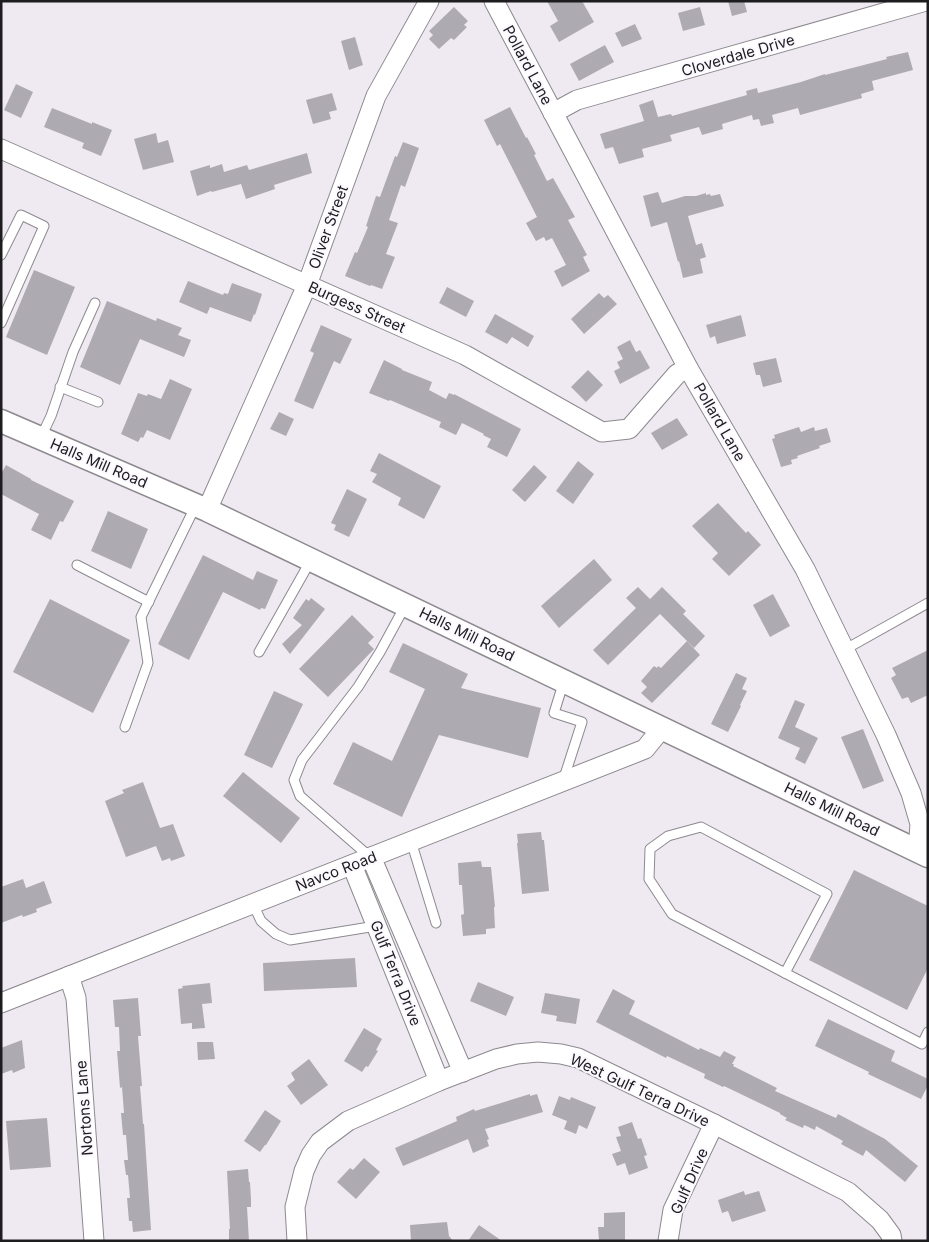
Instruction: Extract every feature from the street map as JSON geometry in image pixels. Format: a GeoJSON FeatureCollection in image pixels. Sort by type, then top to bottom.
{"type":"FeatureCollection","features":[{"type":"Feature","properties":{"kind":"street","name":"Oliver Street"},"geometry":{"type":"LineString","coordinates":[[202,507],[307,285],[376,96],[428,1]]}},
{"type":"Feature","properties":{"kind":"street","name":"Pollard Lane"},"geometry":{"type":"LineString","coordinates":[[494,1],[688,368],[804,569],[886,735],[911,792],[920,824],[923,854]]}},
{"type":"Feature","properties":{"kind":"street","name":"Cloverdale Drive"},"geometry":{"type":"LineString","coordinates":[[553,113],[577,100],[926,1]]}},
{"type":"Feature","properties":{"kind":"street","name":"Burgess Street"},"geometry":{"type":"LineString","coordinates":[[1,149],[465,354],[602,432],[629,429],[677,374],[688,368]]}},
{"type":"Feature","properties":{"kind":"street","name":"Halls Mill Road"},"geometry":{"type":"LineString","coordinates":[[1,421],[202,507],[923,854]]}},
{"type":"Feature","properties":{"kind":"street","name":"Navco Road"},"geometry":{"type":"LineString","coordinates":[[1,1003],[645,749],[662,728]]}},
{"type":"Feature","properties":{"kind":"street"},"geometry":{"type":"LineString","coordinates":[[370,857],[463,1072]]}},
{"type":"Feature","properties":{"kind":"street","name":"Gulf Terra Drive"},"geometry":{"type":"LineString","coordinates":[[352,864],[439,1081]]}},
{"type":"Feature","properties":{"kind":"street","name":"Nortons Lane"},"geometry":{"type":"LineString","coordinates":[[69,976],[76,998],[94,1241]]}},
{"type":"Feature","properties":{"kind":"street","name":"West Gulf Terra Drive"},"geometry":{"type":"LineString","coordinates":[[298,1241],[295,1207],[304,1171],[311,1155],[320,1142],[348,1121],[439,1081],[496,1059],[538,1052],[578,1058],[848,1192],[880,1220],[891,1235],[892,1241]]}},
{"type":"Feature","properties":{"kind":"street","name":"Gulf Drive"},"geometry":{"type":"LineString","coordinates":[[668,1241],[673,1210],[714,1124]]}},
{"type":"Feature","properties":{"kind":"lane"},"geometry":{"type":"LineString","coordinates":[[1,255],[21,215],[44,226],[1,323]]}},
{"type":"Feature","properties":{"kind":"lane"},"geometry":{"type":"LineString","coordinates":[[41,438],[73,352],[95,302]]}},
{"type":"Feature","properties":{"kind":"lane"},"geometry":{"type":"LineString","coordinates":[[60,387],[98,402]]}},
{"type":"Feature","properties":{"kind":"lane"},"geometry":{"type":"LineString","coordinates":[[125,727],[148,663],[141,617],[202,507]]}},
{"type":"Feature","properties":{"kind":"lane"},"geometry":{"type":"LineString","coordinates":[[259,652],[311,560]]}},
{"type":"Feature","properties":{"kind":"lane"},"geometry":{"type":"LineString","coordinates":[[77,564],[148,602]]}},
{"type":"Feature","properties":{"kind":"lane"},"geometry":{"type":"LineString","coordinates":[[844,650],[928,603]]}},
{"type":"Feature","properties":{"kind":"lane"},"geometry":{"type":"LineString","coordinates":[[370,857],[300,796],[294,780],[302,760],[358,687],[406,605]]}},
{"type":"Feature","properties":{"kind":"lane"},"geometry":{"type":"LineString","coordinates":[[563,781],[582,722],[554,713],[564,681]]}},
{"type":"Feature","properties":{"kind":"lane"},"geometry":{"type":"LineString","coordinates":[[785,973],[827,894],[701,827],[668,836],[650,849],[649,879],[672,914],[785,973],[922,1044],[928,1032]]}},
{"type":"Feature","properties":{"kind":"lane"},"geometry":{"type":"LineString","coordinates":[[411,841],[436,923]]}},
{"type":"Feature","properties":{"kind":"lane"},"geometry":{"type":"LineString","coordinates":[[253,904],[261,921],[276,934],[290,940],[376,926]]}},
{"type":"Feature","properties":{"kind":"building"},"geometry":{"type":"Polygon","coordinates":[[[547,1],[582,1],[594,22],[559,42],[550,26],[558,21],[547,1]]]}},
{"type":"Feature","properties":{"kind":"building"},"geometry":{"type":"Polygon","coordinates":[[[728,1],[744,1],[747,12],[732,16],[728,1]]]}},
{"type":"Feature","properties":{"kind":"building"},"geometry":{"type":"Polygon","coordinates":[[[454,7],[468,21],[464,25],[467,27],[454,40],[451,38],[439,49],[429,39],[433,35],[429,31],[454,7]]]}},
{"type":"Feature","properties":{"kind":"building"},"geometry":{"type":"Polygon","coordinates":[[[700,7],[705,25],[683,31],[678,13],[700,7]]]}},
{"type":"Feature","properties":{"kind":"building"},"geometry":{"type":"Polygon","coordinates":[[[635,24],[642,39],[622,47],[615,33],[635,24]]]}},
{"type":"Feature","properties":{"kind":"building"},"geometry":{"type":"Polygon","coordinates":[[[355,37],[363,65],[349,70],[341,41],[355,37]]]}},
{"type":"Feature","properties":{"kind":"building"},"geometry":{"type":"Polygon","coordinates":[[[605,45],[614,62],[579,81],[570,64],[605,45]]]}},
{"type":"Feature","properties":{"kind":"building"},"geometry":{"type":"Polygon","coordinates":[[[908,52],[913,70],[872,81],[874,90],[861,94],[862,98],[800,115],[798,108],[772,115],[774,123],[761,126],[759,119],[753,120],[752,115],[722,124],[723,129],[702,135],[699,127],[670,135],[672,141],[642,149],[644,157],[619,164],[613,147],[605,149],[600,134],[644,121],[639,105],[653,100],[658,117],[671,114],[672,116],[747,95],[746,91],[757,88],[758,93],[908,52]]]}},
{"type":"Feature","properties":{"kind":"building"},"geometry":{"type":"Polygon","coordinates":[[[16,84],[33,92],[21,118],[4,110],[16,84]]]}},
{"type":"Feature","properties":{"kind":"building"},"geometry":{"type":"Polygon","coordinates":[[[332,93],[337,110],[329,112],[331,119],[313,124],[306,100],[332,93]]]}},
{"type":"Feature","properties":{"kind":"building"},"geometry":{"type":"Polygon","coordinates":[[[510,107],[536,154],[534,155],[547,181],[553,178],[575,217],[568,220],[587,255],[583,257],[590,271],[562,287],[554,271],[566,265],[552,238],[546,241],[544,237],[536,241],[526,223],[537,217],[500,144],[497,146],[484,120],[510,107]]]}},
{"type":"Feature","properties":{"kind":"building"},"geometry":{"type":"Polygon","coordinates":[[[52,108],[112,130],[101,156],[82,148],[84,143],[44,127],[52,108]]]}},
{"type":"Feature","properties":{"kind":"building"},"geometry":{"type":"Polygon","coordinates":[[[156,133],[158,143],[168,140],[174,162],[143,170],[134,139],[156,133]]]}},
{"type":"Feature","properties":{"kind":"building"},"geometry":{"type":"Polygon","coordinates":[[[403,142],[419,148],[405,187],[401,185],[389,220],[398,223],[386,254],[395,257],[382,289],[345,276],[368,227],[366,226],[376,196],[380,197],[395,156],[397,157],[403,142]]]}},
{"type":"Feature","properties":{"kind":"building"},"geometry":{"type":"Polygon","coordinates":[[[307,153],[312,173],[274,185],[275,189],[246,199],[241,184],[197,196],[190,171],[210,165],[210,168],[222,164],[224,172],[247,165],[249,170],[307,153]]]}},
{"type":"Feature","properties":{"kind":"building"},"geometry":{"type":"Polygon","coordinates":[[[658,192],[662,203],[685,196],[696,196],[706,193],[706,195],[710,194],[711,196],[720,194],[724,206],[688,216],[696,245],[702,243],[706,257],[700,259],[703,273],[683,278],[667,222],[651,227],[643,196],[658,192]]]}},
{"type":"Feature","properties":{"kind":"building"},"geometry":{"type":"Polygon","coordinates":[[[34,270],[75,287],[47,355],[6,337],[34,270]]]}},
{"type":"Feature","properties":{"kind":"building"},"geometry":{"type":"Polygon","coordinates":[[[188,281],[223,295],[224,293],[228,294],[232,283],[262,294],[251,322],[210,307],[207,314],[179,302],[188,281]]]}},
{"type":"Feature","properties":{"kind":"building"},"geometry":{"type":"Polygon","coordinates":[[[447,287],[474,301],[466,317],[439,303],[447,287]]]}},
{"type":"Feature","properties":{"kind":"building"},"geometry":{"type":"Polygon","coordinates":[[[599,293],[604,298],[608,295],[617,304],[584,334],[571,319],[599,293]]]}},
{"type":"Feature","properties":{"kind":"building"},"geometry":{"type":"Polygon","coordinates":[[[107,301],[156,321],[157,318],[182,328],[178,335],[191,340],[184,357],[140,339],[120,385],[80,367],[107,301]]]}},
{"type":"Feature","properties":{"kind":"building"},"geometry":{"type":"Polygon","coordinates":[[[495,314],[534,336],[528,347],[512,337],[507,344],[485,332],[495,314]]]}},
{"type":"Feature","properties":{"kind":"building"},"geometry":{"type":"Polygon","coordinates":[[[741,315],[746,336],[717,344],[715,336],[710,338],[706,325],[741,315]]]}},
{"type":"Feature","properties":{"kind":"building"},"geometry":{"type":"Polygon","coordinates":[[[321,325],[352,339],[340,364],[334,361],[313,409],[294,401],[314,353],[310,351],[321,325]]]}},
{"type":"Feature","properties":{"kind":"building"},"geometry":{"type":"Polygon","coordinates":[[[630,340],[636,352],[640,350],[650,368],[620,384],[614,371],[620,368],[617,362],[623,359],[617,347],[630,340]]]}},
{"type":"Feature","properties":{"kind":"building"},"geometry":{"type":"Polygon","coordinates":[[[776,358],[782,382],[763,387],[760,375],[756,375],[753,363],[776,358]]]}},
{"type":"Feature","properties":{"kind":"building"},"geometry":{"type":"Polygon","coordinates":[[[384,360],[402,370],[432,382],[429,390],[446,399],[449,393],[454,394],[521,429],[507,457],[487,447],[491,439],[462,423],[456,435],[439,427],[441,422],[369,393],[384,360]]]}},
{"type":"Feature","properties":{"kind":"building"},"geometry":{"type":"Polygon","coordinates":[[[588,370],[603,385],[586,402],[571,387],[588,370]]]}},
{"type":"Feature","properties":{"kind":"building"},"geometry":{"type":"Polygon","coordinates":[[[170,379],[192,389],[170,440],[147,430],[143,438],[141,437],[138,442],[121,434],[138,393],[147,396],[148,394],[161,399],[170,379]]]}},
{"type":"Feature","properties":{"kind":"building"},"geometry":{"type":"Polygon","coordinates":[[[279,412],[294,419],[286,436],[270,429],[279,412]]]}},
{"type":"Feature","properties":{"kind":"building"},"geometry":{"type":"Polygon","coordinates":[[[677,418],[688,435],[662,450],[651,433],[677,418]]]}},
{"type":"Feature","properties":{"kind":"building"},"geometry":{"type":"Polygon","coordinates":[[[799,427],[801,432],[814,427],[815,431],[827,428],[831,442],[797,456],[798,458],[791,460],[792,464],[781,467],[772,439],[775,438],[774,435],[799,427]]]}},
{"type":"Feature","properties":{"kind":"building"},"geometry":{"type":"Polygon","coordinates":[[[379,453],[441,486],[424,519],[398,505],[401,498],[372,482],[377,474],[370,471],[379,453]]]}},
{"type":"Feature","properties":{"kind":"building"},"geometry":{"type":"Polygon","coordinates":[[[578,461],[594,474],[573,504],[556,491],[578,461]]]}},
{"type":"Feature","properties":{"kind":"building"},"geometry":{"type":"Polygon","coordinates":[[[6,465],[31,480],[74,501],[63,522],[60,521],[51,540],[31,530],[39,514],[1,494],[1,474],[6,465]]]}},
{"type":"Feature","properties":{"kind":"building"},"geometry":{"type":"Polygon","coordinates":[[[534,465],[547,477],[525,502],[512,490],[534,465]]]}},
{"type":"Feature","properties":{"kind":"building"},"geometry":{"type":"Polygon","coordinates":[[[347,489],[367,499],[349,537],[334,530],[336,525],[331,523],[347,489]]]}},
{"type":"Feature","properties":{"kind":"building"},"geometry":{"type":"Polygon","coordinates":[[[718,503],[746,533],[748,531],[761,545],[729,576],[712,559],[718,553],[692,526],[718,503]]]}},
{"type":"Feature","properties":{"kind":"building"},"geometry":{"type":"Polygon","coordinates":[[[108,511],[148,529],[131,569],[91,551],[108,511]]]}},
{"type":"Feature","properties":{"kind":"building"},"geometry":{"type":"Polygon","coordinates":[[[203,555],[253,580],[257,571],[278,580],[265,609],[261,608],[260,610],[223,592],[189,660],[158,644],[203,555]]]}},
{"type":"Feature","properties":{"kind":"building"},"geometry":{"type":"Polygon","coordinates":[[[594,559],[612,580],[559,628],[541,606],[594,559]]]}},
{"type":"Feature","properties":{"kind":"building"},"geometry":{"type":"Polygon","coordinates":[[[638,587],[650,599],[662,587],[686,611],[683,614],[705,636],[694,648],[660,614],[608,665],[593,650],[636,608],[626,598],[638,587]]]}},
{"type":"Feature","properties":{"kind":"building"},"geometry":{"type":"Polygon","coordinates":[[[773,594],[790,626],[770,637],[753,605],[773,594]]]}},
{"type":"Feature","properties":{"kind":"building"},"geometry":{"type":"Polygon","coordinates":[[[311,598],[325,609],[290,654],[282,644],[302,625],[293,618],[306,599],[309,601],[311,598]]]}},
{"type":"Feature","properties":{"kind":"building"},"geometry":{"type":"Polygon","coordinates":[[[50,599],[130,640],[93,713],[13,672],[50,599]]]}},
{"type":"Feature","properties":{"kind":"building"},"geometry":{"type":"Polygon","coordinates":[[[352,615],[374,637],[368,643],[374,649],[328,697],[299,669],[352,615]]]}},
{"type":"Feature","properties":{"kind":"building"},"geometry":{"type":"Polygon","coordinates":[[[687,641],[700,655],[652,703],[641,693],[647,687],[641,681],[654,666],[661,668],[687,641]]]}},
{"type":"Feature","properties":{"kind":"building"},"geometry":{"type":"Polygon","coordinates":[[[403,643],[468,674],[461,688],[541,708],[528,758],[439,735],[402,817],[333,784],[353,742],[392,761],[425,689],[389,672],[403,643]]]}},
{"type":"Feature","properties":{"kind":"building"},"geometry":{"type":"Polygon","coordinates":[[[928,650],[928,695],[911,703],[908,697],[902,699],[891,678],[896,675],[892,668],[928,650]]]}},
{"type":"Feature","properties":{"kind":"building"},"geometry":{"type":"Polygon","coordinates":[[[736,673],[747,678],[742,689],[747,691],[728,732],[711,724],[736,673]]]}},
{"type":"Feature","properties":{"kind":"building"},"geometry":{"type":"Polygon","coordinates":[[[274,691],[303,704],[272,768],[244,755],[274,691]]]}},
{"type":"Feature","properties":{"kind":"building"},"geometry":{"type":"Polygon","coordinates":[[[795,700],[805,704],[795,727],[818,738],[805,764],[795,759],[800,748],[778,738],[795,700]]]}},
{"type":"Feature","properties":{"kind":"building"},"geometry":{"type":"Polygon","coordinates":[[[863,729],[884,781],[863,789],[841,737],[863,729]]]}},
{"type":"Feature","properties":{"kind":"building"},"geometry":{"type":"Polygon","coordinates":[[[243,772],[300,818],[281,843],[223,796],[243,772]]]}},
{"type":"Feature","properties":{"kind":"building"},"geometry":{"type":"Polygon","coordinates":[[[143,782],[160,828],[173,824],[185,856],[171,861],[170,858],[162,861],[156,846],[126,857],[105,801],[124,793],[122,790],[143,782]]]}},
{"type":"Feature","properties":{"kind":"building"},"geometry":{"type":"Polygon","coordinates":[[[541,832],[542,840],[544,840],[549,891],[522,894],[517,834],[541,832]]]}},
{"type":"Feature","properties":{"kind":"building"},"geometry":{"type":"Polygon","coordinates":[[[481,861],[482,867],[491,867],[495,928],[486,929],[486,934],[463,936],[461,915],[464,914],[462,885],[459,885],[458,863],[481,861]]]}},
{"type":"Feature","properties":{"kind":"building"},"geometry":{"type":"Polygon","coordinates":[[[854,870],[928,906],[928,968],[907,1010],[809,960],[854,870]]]}},
{"type":"Feature","properties":{"kind":"building"},"geometry":{"type":"Polygon","coordinates":[[[23,879],[26,888],[44,881],[52,903],[36,909],[37,912],[23,917],[22,915],[1,923],[1,887],[23,879]]]}},
{"type":"Feature","properties":{"kind":"building"},"geometry":{"type":"Polygon","coordinates":[[[355,958],[357,987],[264,991],[263,963],[355,958]]]}},
{"type":"Feature","properties":{"kind":"building"},"geometry":{"type":"Polygon","coordinates":[[[478,982],[514,997],[506,1016],[470,1001],[478,982]]]}},
{"type":"Feature","properties":{"kind":"building"},"geometry":{"type":"Polygon","coordinates":[[[210,983],[212,1003],[202,1004],[205,1028],[192,1029],[192,1023],[181,1024],[178,989],[183,988],[182,986],[210,983]]]}},
{"type":"Feature","properties":{"kind":"building"},"geometry":{"type":"Polygon","coordinates":[[[613,989],[635,1001],[629,1014],[699,1050],[700,1048],[720,1057],[724,1051],[736,1057],[732,1064],[734,1064],[733,1066],[777,1088],[775,1091],[836,1118],[838,1114],[885,1139],[918,1166],[905,1182],[866,1150],[863,1156],[841,1144],[843,1141],[816,1126],[815,1130],[804,1125],[803,1128],[785,1120],[787,1118],[780,1113],[704,1078],[705,1074],[667,1056],[666,1058],[596,1022],[613,989]]]}},
{"type":"Feature","properties":{"kind":"building"},"geometry":{"type":"Polygon","coordinates":[[[545,993],[580,999],[576,1024],[556,1021],[557,1016],[541,1013],[545,993]]]}},
{"type":"Feature","properties":{"kind":"building"},"geometry":{"type":"Polygon","coordinates":[[[138,998],[141,1036],[138,1036],[142,1086],[140,1086],[151,1230],[133,1232],[132,1221],[129,1221],[127,1198],[130,1198],[128,1175],[126,1175],[124,1160],[128,1160],[126,1135],[123,1135],[121,1113],[124,1113],[117,1051],[120,1051],[119,1027],[115,1027],[113,1000],[138,998]]]}},
{"type":"Feature","properties":{"kind":"building"},"geometry":{"type":"Polygon","coordinates":[[[828,1019],[895,1051],[891,1061],[928,1079],[928,1085],[921,1099],[815,1046],[828,1019]]]}},
{"type":"Feature","properties":{"kind":"building"},"geometry":{"type":"Polygon","coordinates":[[[364,1028],[382,1039],[376,1050],[378,1051],[368,1067],[366,1066],[362,1072],[344,1061],[364,1028]]]}},
{"type":"Feature","properties":{"kind":"building"},"geometry":{"type":"Polygon","coordinates":[[[22,1040],[25,1068],[13,1073],[12,1070],[1,1074],[1,1048],[22,1040]]]}},
{"type":"Feature","properties":{"kind":"building"},"geometry":{"type":"Polygon","coordinates":[[[197,1042],[213,1042],[215,1059],[198,1060],[197,1042]]]}},
{"type":"Feature","properties":{"kind":"building"},"geometry":{"type":"Polygon","coordinates":[[[309,1059],[328,1085],[301,1105],[287,1086],[295,1080],[291,1073],[309,1059]]]}},
{"type":"Feature","properties":{"kind":"building"},"geometry":{"type":"Polygon","coordinates":[[[530,1094],[530,1096],[537,1094],[543,1112],[485,1129],[489,1139],[487,1140],[489,1146],[473,1153],[468,1139],[403,1166],[395,1148],[457,1121],[456,1117],[474,1109],[475,1111],[530,1094]]]}},
{"type":"Feature","properties":{"kind":"building"},"geometry":{"type":"Polygon","coordinates":[[[559,1096],[570,1100],[571,1097],[596,1107],[587,1129],[579,1125],[576,1134],[564,1129],[567,1121],[552,1115],[559,1096]]]}},
{"type":"Feature","properties":{"kind":"building"},"geometry":{"type":"Polygon","coordinates":[[[265,1110],[281,1121],[260,1152],[244,1141],[265,1110]]]}},
{"type":"Feature","properties":{"kind":"building"},"geometry":{"type":"Polygon","coordinates":[[[47,1118],[51,1167],[10,1170],[6,1121],[47,1118]]]}},
{"type":"Feature","properties":{"kind":"building"},"geometry":{"type":"Polygon","coordinates":[[[632,1122],[638,1139],[641,1138],[647,1155],[644,1156],[648,1168],[629,1175],[625,1163],[617,1166],[612,1154],[621,1151],[616,1137],[621,1136],[618,1127],[632,1122]]]}},
{"type":"Feature","properties":{"kind":"building"},"geometry":{"type":"Polygon","coordinates":[[[364,1158],[380,1172],[356,1199],[337,1182],[350,1168],[353,1170],[364,1158]]]}},
{"type":"Feature","properties":{"kind":"building"},"geometry":{"type":"Polygon","coordinates":[[[248,1169],[251,1199],[251,1207],[247,1207],[249,1241],[229,1241],[227,1171],[248,1169]]]}},
{"type":"Feature","properties":{"kind":"building"},"geometry":{"type":"Polygon","coordinates":[[[744,1191],[745,1195],[759,1191],[766,1211],[732,1222],[728,1211],[722,1213],[718,1200],[744,1191]]]}},
{"type":"Feature","properties":{"kind":"building"},"geometry":{"type":"Polygon","coordinates":[[[625,1212],[625,1241],[599,1241],[598,1227],[604,1227],[604,1213],[625,1212]]]}},
{"type":"Feature","properties":{"kind":"building"},"geometry":{"type":"Polygon","coordinates":[[[447,1222],[449,1236],[453,1241],[411,1241],[410,1225],[447,1222]]]}},
{"type":"Feature","properties":{"kind":"building"},"geometry":{"type":"Polygon","coordinates":[[[479,1225],[502,1241],[468,1241],[479,1225]]]}}]}
